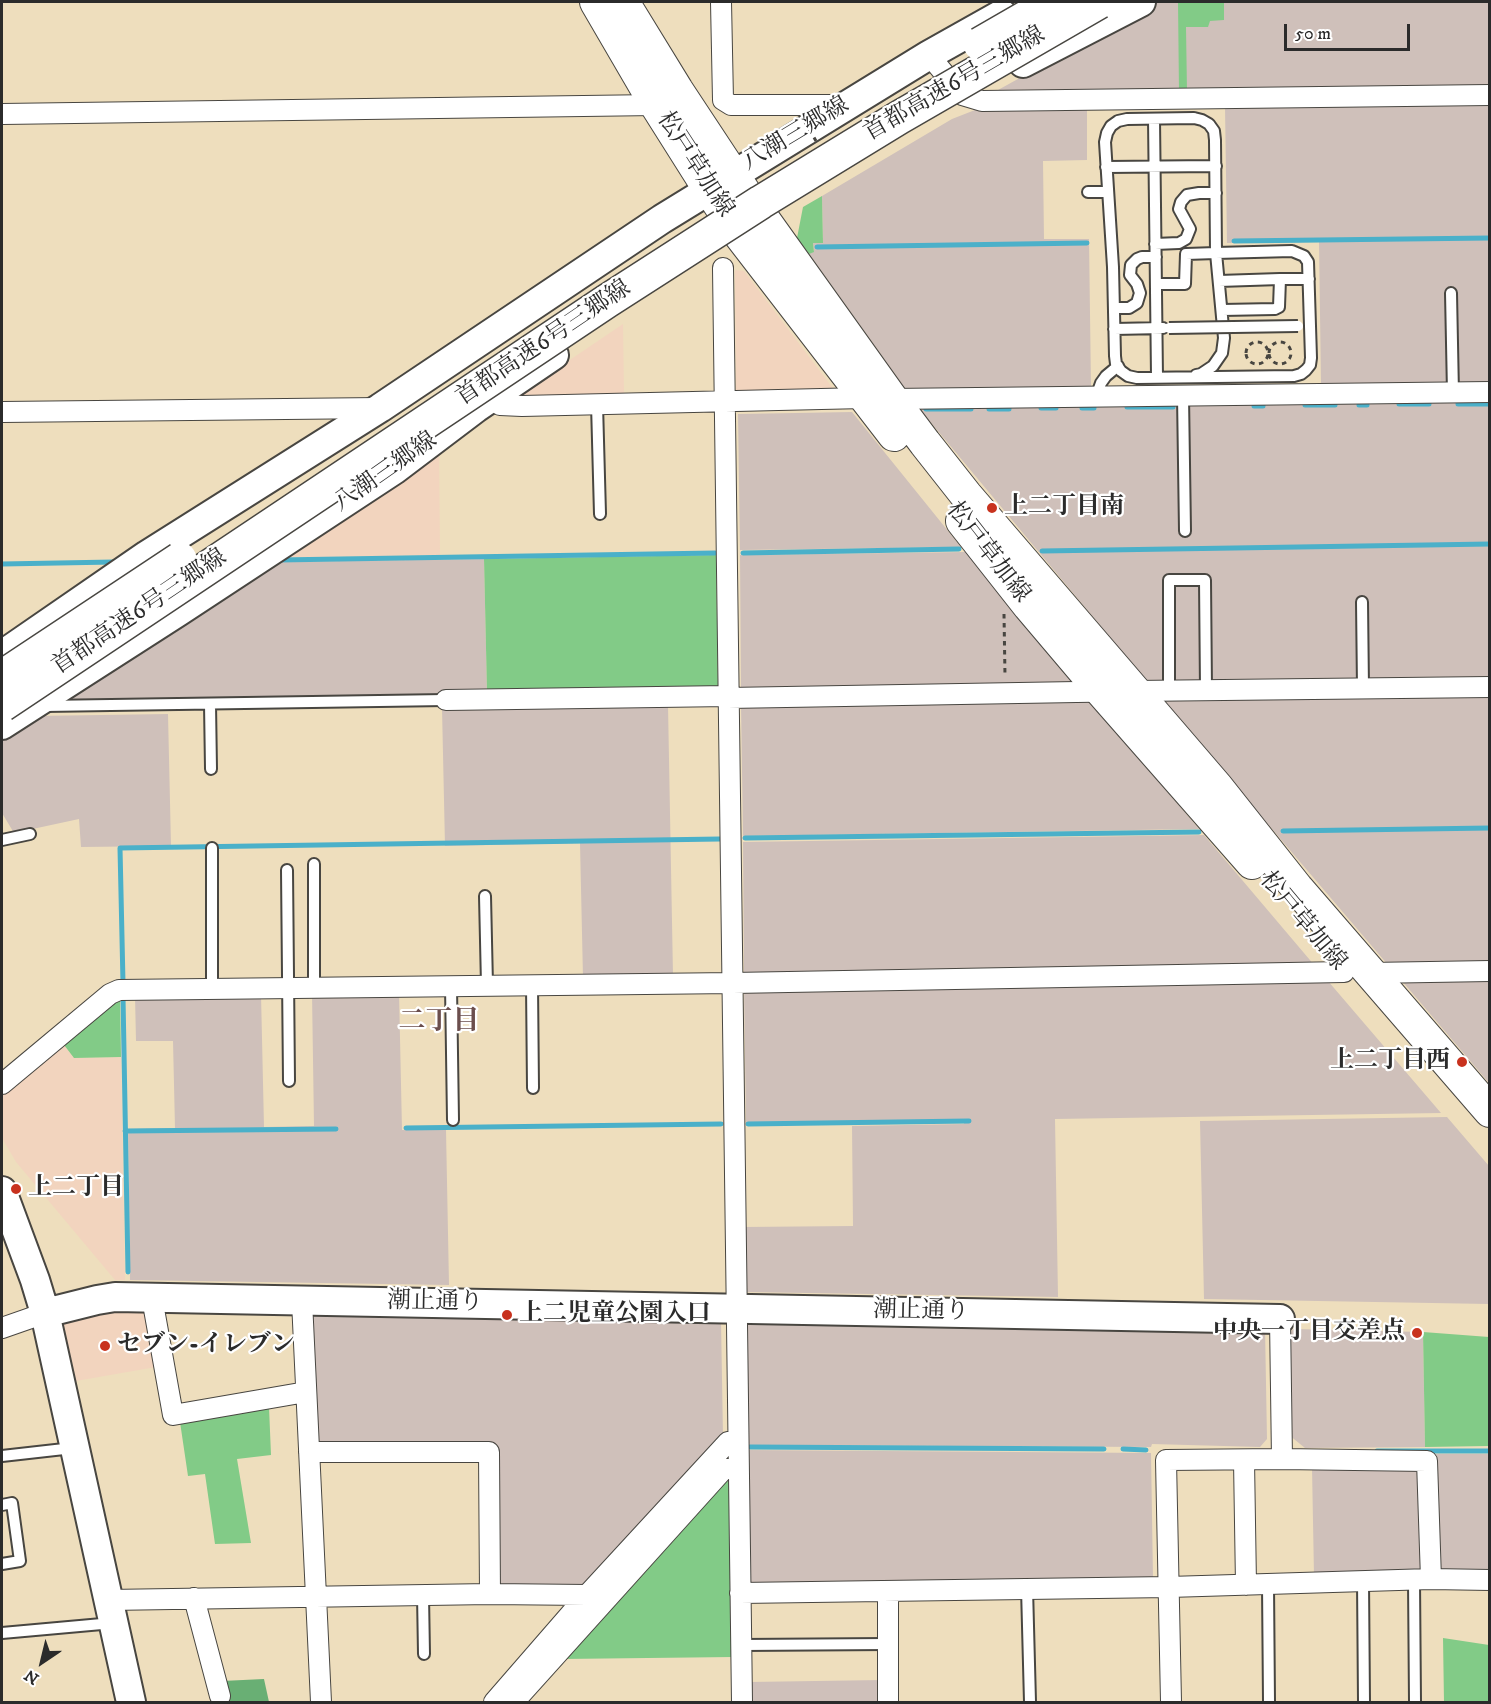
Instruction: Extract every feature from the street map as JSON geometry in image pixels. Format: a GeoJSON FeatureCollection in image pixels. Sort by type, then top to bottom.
{"type":"FeatureCollection","features":[{"type":"Feature","properties":{"kind":"highway","name":"首都高速6号三郷線"},"geometry":{"type":"LineString","coordinates":[[2,677],[553,310],[750,183],[886,98],[1053,2]]}},
{"type":"Feature","properties":{"kind":"highway","name":"首都高速6号三郷線"},"geometry":{"type":"LineString","coordinates":[[15,706],[578,321],[761,202],[900,117],[1099,2]]}},
{"type":"Feature","properties":{"kind":"main road","name":"松戸草加線"},"geometry":{"type":"LineString","coordinates":[[596,2],[656,105],[735,203],[1029,606],[1252,862],[1439,1054],[1490,1111]]}},
{"type":"Feature","properties":{"kind":"main road","name":"松戸草加線"},"geometry":{"type":"LineString","coordinates":[[623,2],[666,73],[735,203]]}},
{"type":"Feature","properties":{"kind":"main road","name":"八潮三郷線"},"geometry":{"type":"LineString","coordinates":[[2,724],[15,706],[178,612],[384,477],[484,404],[668,276],[735,203],[846,105],[929,55],[1026,2]]}},
{"type":"Feature","properties":{"kind":"main road","name":"八潮三郷線"},"geometry":{"type":"LineString","coordinates":[[2,655],[147,555],[380,408],[515,318],[735,203],[962,95],[1141,2]]}},
{"type":"Feature","properties":{"kind":"main road","name":"松戸草加線"},"geometry":{"type":"LineString","coordinates":[[878,398],[966,495],[1217,787],[1297,888],[1357,972]]}},
{"type":"Feature","properties":{"kind":"main road"},"geometry":{"type":"LineString","coordinates":[[2,1191],[15,1237],[35,1280],[45,1313],[131,1702]]}},
{"type":"Feature","properties":{"kind":"main road","name":"潮止通り"},"geometry":{"type":"LineString","coordinates":[[45,1313],[97,1300],[152,1298],[1280,1319]]}},
{"type":"Feature","properties":{"kind":"street"},"geometry":{"type":"LineString","coordinates":[[721,2],[723,100],[731,105],[846,105]]}},
{"type":"Feature","properties":{"kind":"street"},"geometry":{"type":"LineString","coordinates":[[929,55],[962,95],[982,101],[1490,95]]}},
{"type":"Feature","properties":{"kind":"street"},"geometry":{"type":"LineString","coordinates":[[2,114],[656,105]]}},
{"type":"Feature","properties":{"kind":"street"},"geometry":{"type":"LineString","coordinates":[[723,268],[742,1702]]}},
{"type":"Feature","properties":{"kind":"street"},"geometry":{"type":"LineString","coordinates":[[447,363],[484,404],[522,406],[878,398],[1096,397],[1185,386],[1490,392]]}},
{"type":"Feature","properties":{"kind":"street"},"geometry":{"type":"LineString","coordinates":[[2,412],[380,408]]}},
{"type":"Feature","properties":{"kind":"street"},"geometry":{"type":"LineString","coordinates":[[446,700],[1490,687]]}},
{"type":"Feature","properties":{"kind":"street"},"geometry":{"type":"LineString","coordinates":[[2,1084],[110,994],[119,990],[1490,971]]}},
{"type":"Feature","properties":{"kind":"street"},"geometry":{"type":"LineString","coordinates":[[152,1298],[173,1414],[306,1392]]}},
{"type":"Feature","properties":{"kind":"street"},"geometry":{"type":"LineString","coordinates":[[302,1301],[321,1702]]}},
{"type":"Feature","properties":{"kind":"street"},"geometry":{"type":"LineString","coordinates":[[2,1328],[45,1313]]}},
{"type":"Feature","properties":{"kind":"street"},"geometry":{"type":"LineString","coordinates":[[1280,1319],[1282,1459]]}},
{"type":"Feature","properties":{"kind":"street"},"geometry":{"type":"LineString","coordinates":[[494,1702],[587,1595],[728,1442],[738,1442]]}},
{"type":"Feature","properties":{"kind":"street"},"geometry":{"type":"LineString","coordinates":[[309,1452],[489,1452],[490,1594]]}},
{"type":"Feature","properties":{"kind":"street"},"geometry":{"type":"LineString","coordinates":[[1171,1702],[1166,1460],[1427,1461],[1423,1580]]}},
{"type":"Feature","properties":{"kind":"street"},"geometry":{"type":"LineString","coordinates":[[1244,1460],[1246,1585]]}},
{"type":"Feature","properties":{"kind":"street"},"geometry":{"type":"LineString","coordinates":[[514,1702],[724,1469],[738,1469]]}},
{"type":"Feature","properties":{"kind":"street"},"geometry":{"type":"LineString","coordinates":[[740,1593],[1490,1580]]}},
{"type":"Feature","properties":{"kind":"street"},"geometry":{"type":"LineString","coordinates":[[888,1591],[888,1702]]}},
{"type":"Feature","properties":{"kind":"street"},"geometry":{"type":"LineString","coordinates":[[111,1611],[194,1598],[587,1595]]}},
{"type":"Feature","properties":{"kind":"street"},"geometry":{"type":"LineString","coordinates":[[194,1598],[220,1696]]}},
{"type":"Feature","properties":{"kind":"lane"},"geometry":{"type":"LineString","coordinates":[[1154,118],[1157,377]]}},
{"type":"Feature","properties":{"kind":"lane"},"geometry":{"type":"LineString","coordinates":[[1156,284],[1185,284],[1186,254],[1216,254],[1292,251],[1304,256],[1308,262],[1309,279],[1310,365],[1301,374],[1294,376],[1185,386],[1157,377],[1128,376],[1118,366],[1115,356],[1113,267],[1107,192],[1105,142],[1107,133],[1118,121],[1127,119],[1194,118],[1202,120],[1214,131],[1215,140],[1216,254],[1224,339],[1222,353],[1214,366],[1185,386]]}},
{"type":"Feature","properties":{"kind":"lane"},"geometry":{"type":"LineString","coordinates":[[1106,167],[1216,166]]}},
{"type":"Feature","properties":{"kind":"lane"},"geometry":{"type":"LineString","coordinates":[[1088,192],[1107,192]]}},
{"type":"Feature","properties":{"kind":"lane"},"geometry":{"type":"LineString","coordinates":[[1155,244],[1179,243],[1186,238],[1190,229],[1179,209],[1187,195],[1216,193]]}},
{"type":"Feature","properties":{"kind":"lane"},"geometry":{"type":"LineString","coordinates":[[1114,308],[1129,308],[1137,303],[1140,293],[1130,275],[1131,265],[1142,257],[1156,257]]}},
{"type":"Feature","properties":{"kind":"lane"},"geometry":{"type":"LineString","coordinates":[[1222,310],[1279,307],[1280,279]]}},
{"type":"Feature","properties":{"kind":"lane"},"geometry":{"type":"LineString","coordinates":[[1219,281],[1309,279]]}},
{"type":"Feature","properties":{"kind":"lane"},"geometry":{"type":"LineString","coordinates":[[1451,293],[1453,393]]}},
{"type":"Feature","properties":{"kind":"lane"},"geometry":{"type":"LineString","coordinates":[[1114,329],[1310,325]]}},
{"type":"Feature","properties":{"kind":"lane"},"geometry":{"type":"LineString","coordinates":[[1096,397],[1101,383],[1118,366]]}},
{"type":"Feature","properties":{"kind":"lane"},"geometry":{"type":"LineString","coordinates":[[1185,386],[1185,531]]}},
{"type":"Feature","properties":{"kind":"lane"},"geometry":{"type":"LineString","coordinates":[[597,404],[600,514]]}},
{"type":"Feature","properties":{"kind":"lane"},"geometry":{"type":"LineString","coordinates":[[1169,690],[1168,580],[1205,579],[1206,690]]}},
{"type":"Feature","properties":{"kind":"lane"},"geometry":{"type":"LineString","coordinates":[[1362,602],[1363,688]]}},
{"type":"Feature","properties":{"kind":"lane"},"geometry":{"type":"LineString","coordinates":[[15,706],[446,700]]}},
{"type":"Feature","properties":{"kind":"lane"},"geometry":{"type":"LineString","coordinates":[[210,704],[211,769]]}},
{"type":"Feature","properties":{"kind":"lane"},"geometry":{"type":"LineString","coordinates":[[2,840],[30,834]]}},
{"type":"Feature","properties":{"kind":"lane"},"geometry":{"type":"LineString","coordinates":[[212,848],[212,988]]}},
{"type":"Feature","properties":{"kind":"lane"},"geometry":{"type":"LineString","coordinates":[[314,864],[314,987]]}},
{"type":"Feature","properties":{"kind":"lane"},"geometry":{"type":"LineString","coordinates":[[287,870],[290,1081]]}},
{"type":"Feature","properties":{"kind":"lane"},"geometry":{"type":"LineString","coordinates":[[485,896],[487,985]]}},
{"type":"Feature","properties":{"kind":"lane"},"geometry":{"type":"LineString","coordinates":[[532,985],[533,1088]]}},
{"type":"Feature","properties":{"kind":"lane"},"geometry":{"type":"LineString","coordinates":[[451,986],[453,1120]]}},
{"type":"Feature","properties":{"kind":"lane"},"geometry":{"type":"LineString","coordinates":[[2,1456],[76,1447]]}},
{"type":"Feature","properties":{"kind":"lane"},"geometry":{"type":"LineString","coordinates":[[2,1505],[12,1503],[20,1561],[2,1564]]}},
{"type":"Feature","properties":{"kind":"lane"},"geometry":{"type":"LineString","coordinates":[[1414,1702],[1423,1580]]}},
{"type":"Feature","properties":{"kind":"lane"},"geometry":{"type":"LineString","coordinates":[[1363,1581],[1365,1702]]}},
{"type":"Feature","properties":{"kind":"lane"},"geometry":{"type":"LineString","coordinates":[[1268,1585],[1269,1702]]}},
{"type":"Feature","properties":{"kind":"lane"},"geometry":{"type":"LineString","coordinates":[[1028,1588],[1030,1702]]}},
{"type":"Feature","properties":{"kind":"lane"},"geometry":{"type":"LineString","coordinates":[[423,1595],[423,1654]]}},
{"type":"Feature","properties":{"kind":"lane"},"geometry":{"type":"LineString","coordinates":[[2,1633],[111,1611]]}},
{"type":"Feature","properties":{"kind":"lane"},"geometry":{"type":"LineString","coordinates":[[741,1645],[888,1644]]}},
{"type":"Feature","properties":{"kind":"path"},"geometry":{"type":"LineString","coordinates":[[1269,353],[1265,361],[1258,364],[1251,362],[1246,353],[1251,343],[1259,341],[1266,345],[1269,353],[1274,362],[1281,364],[1287,361],[1291,352],[1288,345],[1277,341],[1271,345],[1269,353]]}},
{"type":"Feature","properties":{"kind":"path"},"geometry":{"type":"LineString","coordinates":[[1004,613],[1005,693]]}},
{"type":"Feature","properties":{"kind":"shaded area"},"geometry":{"type":"Polygon","coordinates":[[[1157,2],[1489,2],[1489,88],[998,94],[998,90],[1157,2]]]}},
{"type":"Feature","properties":{"kind":"shaded area"},"geometry":{"type":"Polygon","coordinates":[[[1489,103],[1489,384],[1321,386],[1319,242],[1227,243],[1225,107],[1489,103]]]}},
{"type":"Feature","properties":{"kind":"shaded area"},"geometry":{"type":"Polygon","coordinates":[[[1087,108],[1087,160],[1043,161],[1044,239],[1089,239],[1091,388],[907,391],[809,254],[814,251],[813,243],[823,243],[822,196],[952,119],[975,110],[1087,108]]]}},
{"type":"Feature","properties":{"kind":"shaded area"},"geometry":{"type":"Polygon","coordinates":[[[735,270],[744,271],[835,391],[736,393],[735,270]]]}},
{"type":"Feature","properties":{"kind":"shaded area"},"geometry":{"type":"Polygon","coordinates":[[[623,324],[624,396],[525,399],[521,393],[623,324]]]}},
{"type":"Feature","properties":{"kind":"shaded area"},"geometry":{"type":"Polygon","coordinates":[[[1489,399],[1489,679],[1148,683],[917,406],[1489,399]]]}},
{"type":"Feature","properties":{"kind":"shaded area"},"geometry":{"type":"Polygon","coordinates":[[[852,412],[961,547],[740,550],[738,414],[852,412]]]}},
{"type":"Feature","properties":{"kind":"shaded area"},"geometry":{"type":"Polygon","coordinates":[[[439,448],[440,555],[275,558],[439,448]]]}},
{"type":"Feature","properties":{"kind":"shaded area"},"geometry":{"type":"Polygon","coordinates":[[[966,552],[1077,685],[741,690],[740,555],[966,552]]]}},
{"type":"Feature","properties":{"kind":"shaded area"},"geometry":{"type":"Polygon","coordinates":[[[484,559],[487,692],[445,695],[69,702],[64,697],[268,562],[484,559]]]}},
{"type":"Feature","properties":{"kind":"shaded area"},"geometry":{"type":"Polygon","coordinates":[[[1489,695],[1489,964],[1388,965],[1161,699],[1489,695]]]}},
{"type":"Feature","properties":{"kind":"shaded area"},"geometry":{"type":"Polygon","coordinates":[[[1090,700],[1199,829],[743,836],[741,705],[1090,700]]]}},
{"type":"Feature","properties":{"kind":"shaded area"},"geometry":{"type":"Polygon","coordinates":[[[668,705],[673,976],[583,978],[580,843],[445,846],[442,708],[668,705]]]}},
{"type":"Feature","properties":{"kind":"shaded area"},"geometry":{"type":"Polygon","coordinates":[[[168,714],[171,846],[81,847],[79,819],[14,833],[2,813],[2,739],[34,716],[168,714]]]}},
{"type":"Feature","properties":{"kind":"shaded area"},"geometry":{"type":"Polygon","coordinates":[[[1204,835],[1315,966],[744,974],[743,842],[1204,835]]]}},
{"type":"Feature","properties":{"kind":"shaded area"},"geometry":{"type":"Polygon","coordinates":[[[1489,980],[1489,1083],[1402,981],[1489,980]]]}},
{"type":"Feature","properties":{"kind":"shaded area"},"geometry":{"type":"Polygon","coordinates":[[[1328,981],[1441,1113],[1055,1119],[1058,1297],[744,1292],[743,1227],[853,1226],[852,1126],[964,1124],[964,1120],[746,1123],[744,989],[1328,981]]]}},
{"type":"Feature","properties":{"kind":"shaded area"},"geometry":{"type":"Polygon","coordinates":[[[399,992],[402,1130],[446,1130],[449,1285],[130,1280],[128,1129],[175,1128],[173,1041],[136,1041],[135,996],[261,994],[264,1127],[314,1126],[312,993],[399,992]]]}},
{"type":"Feature","properties":{"kind":"shaded area"},"geometry":{"type":"Polygon","coordinates":[[[61,1041],[74,1058],[121,1057],[125,1280],[115,1280],[16,1162],[2,1138],[2,1090],[61,1041]]]}},
{"type":"Feature","properties":{"kind":"shaded area"},"geometry":{"type":"Polygon","coordinates":[[[1447,1117],[1489,1166],[1489,1304],[1204,1299],[1200,1121],[1447,1117]]]}},
{"type":"Feature","properties":{"kind":"shaded area"},"geometry":{"type":"Polygon","coordinates":[[[103,1308],[144,1308],[156,1367],[76,1381],[62,1318],[103,1308]]]}},
{"type":"Feature","properties":{"kind":"shaded area"},"geometry":{"type":"Polygon","coordinates":[[[312,1313],[721,1320],[723,1437],[593,1584],[496,1586],[493,1445],[315,1448],[312,1313]]]}},
{"type":"Feature","properties":{"kind":"shaded area"},"geometry":{"type":"Polygon","coordinates":[[[745,1319],[1265,1328],[1267,1439],[1260,1447],[1152,1444],[1151,1447],[747,1445],[745,1319]]]}},
{"type":"Feature","properties":{"kind":"shaded area"},"geometry":{"type":"Polygon","coordinates":[[[1293,1329],[1423,1332],[1425,1447],[1305,1448],[1289,1435],[1287,1338],[1293,1329]]]}},
{"type":"Feature","properties":{"kind":"shaded area"},"geometry":{"type":"Polygon","coordinates":[[[747,1450],[1151,1453],[1153,1579],[749,1585],[747,1450]]]}},
{"type":"Feature","properties":{"kind":"shaded area"},"geometry":{"type":"Polygon","coordinates":[[[1435,1454],[1489,1454],[1489,1573],[1437,1574],[1435,1454]]]}},
{"type":"Feature","properties":{"kind":"shaded area"},"geometry":{"type":"Polygon","coordinates":[[[1312,1467],[1420,1468],[1424,1573],[1314,1576],[1312,1467]]]}},
{"type":"Feature","properties":{"kind":"shaded area"},"geometry":{"type":"Polygon","coordinates":[[[882,1680],[882,1702],[750,1702],[749,1682],[882,1680]]]}},
{"type":"Feature","properties":{"kind":"green space"},"geometry":{"type":"Polygon","coordinates":[[[1178,2],[1224,2],[1224,20],[1210,21],[1208,27],[1186,27],[1187,92],[1179,92],[1178,2]]]}},
{"type":"Feature","properties":{"kind":"green space"},"geometry":{"type":"Polygon","coordinates":[[[822,196],[823,243],[813,243],[814,252],[809,254],[797,238],[803,207],[822,196]]]}},
{"type":"Feature","properties":{"kind":"green space"},"geometry":{"type":"Polygon","coordinates":[[[716,555],[718,688],[487,692],[484,559],[716,555]]]}},
{"type":"Feature","properties":{"kind":"green space"},"geometry":{"type":"Polygon","coordinates":[[[120,996],[121,1057],[74,1058],[61,1041],[120,996]]]}},
{"type":"Feature","properties":{"kind":"green space"},"geometry":{"type":"Polygon","coordinates":[[[1423,1332],[1489,1337],[1489,1446],[1425,1447],[1423,1332]]]}},
{"type":"Feature","properties":{"kind":"green space"},"geometry":{"type":"Polygon","coordinates":[[[269,1407],[271,1455],[237,1459],[251,1543],[215,1544],[205,1474],[188,1476],[180,1422],[269,1407]]]}},
{"type":"Feature","properties":{"kind":"green space"},"geometry":{"type":"Polygon","coordinates":[[[725,1480],[730,1482],[733,1657],[562,1659],[725,1480]]]}},
{"type":"Feature","properties":{"kind":"green space"},"geometry":{"type":"Polygon","coordinates":[[[1443,1638],[1489,1645],[1489,1702],[1444,1702],[1443,1638]]]}},
{"type":"Feature","properties":{"kind":"green space"},"geometry":{"type":"Polygon","coordinates":[[[264,1679],[269,1702],[229,1702],[222,1681],[264,1679]]]}},
{"type":"Feature","properties":{"kind":"waterway"},"geometry":{"type":"LineString","coordinates":[[1234,241],[1490,238]]}},
{"type":"Feature","properties":{"kind":"waterway"},"geometry":{"type":"LineString","coordinates":[[817,247],[1087,243]]}},
{"type":"Feature","properties":{"kind":"waterway"},"geometry":{"type":"LineString","coordinates":[[1399,404],[1429,404]]}},
{"type":"Feature","properties":{"kind":"waterway"},"geometry":{"type":"LineString","coordinates":[[1458,404],[1490,404]]}},
{"type":"Feature","properties":{"kind":"waterway"},"geometry":{"type":"LineString","coordinates":[[1305,405],[1335,405]]}},
{"type":"Feature","properties":{"kind":"waterway"},"geometry":{"type":"LineString","coordinates":[[1359,405],[1367,405]]}},
{"type":"Feature","properties":{"kind":"waterway"},"geometry":{"type":"LineString","coordinates":[[1254,406],[1263,406]]}},
{"type":"Feature","properties":{"kind":"waterway"},"geometry":{"type":"LineString","coordinates":[[1127,407],[1173,407]]}},
{"type":"Feature","properties":{"kind":"waterway"},"geometry":{"type":"LineString","coordinates":[[1041,408],[1056,408]]}},
{"type":"Feature","properties":{"kind":"waterway"},"geometry":{"type":"LineString","coordinates":[[1082,408],[1094,408]]}},
{"type":"Feature","properties":{"kind":"waterway"},"geometry":{"type":"LineString","coordinates":[[926,409],[971,409]]}},
{"type":"Feature","properties":{"kind":"waterway"},"geometry":{"type":"LineString","coordinates":[[989,409],[1009,409]]}},
{"type":"Feature","properties":{"kind":"waterway"},"geometry":{"type":"LineString","coordinates":[[1042,551],[1490,544]]}},
{"type":"Feature","properties":{"kind":"waterway"},"geometry":{"type":"LineString","coordinates":[[743,553],[959,549]]}},
{"type":"Feature","properties":{"kind":"waterway"},"geometry":{"type":"LineString","coordinates":[[278,560],[715,553]]}},
{"type":"Feature","properties":{"kind":"waterway"},"geometry":{"type":"LineString","coordinates":[[2,564],[114,562]]}},
{"type":"Feature","properties":{"kind":"waterway"},"geometry":{"type":"LineString","coordinates":[[1283,831],[1490,828]]}},
{"type":"Feature","properties":{"kind":"waterway"},"geometry":{"type":"LineString","coordinates":[[745,838],[1199,832]]}},
{"type":"Feature","properties":{"kind":"waterway"},"geometry":{"type":"LineString","coordinates":[[123,983],[120,848],[720,839]]}},
{"type":"Feature","properties":{"kind":"waterway"},"geometry":{"type":"LineString","coordinates":[[123,997],[128,1272]]}},
{"type":"Feature","properties":{"kind":"waterway"},"geometry":{"type":"LineString","coordinates":[[748,1124],[969,1121]]}},
{"type":"Feature","properties":{"kind":"waterway"},"geometry":{"type":"LineString","coordinates":[[406,1128],[721,1124]]}},
{"type":"Feature","properties":{"kind":"waterway"},"geometry":{"type":"LineString","coordinates":[[125,1131],[336,1129]]}},
{"type":"Feature","properties":{"kind":"waterway"},"geometry":{"type":"LineString","coordinates":[[750,1447],[1104,1449]]}},
{"type":"Feature","properties":{"kind":"waterway"},"geometry":{"type":"LineString","coordinates":[[1123,1449],[1146,1450]]}},
{"type":"Feature","properties":{"kind":"waterway"},"geometry":{"type":"LineString","coordinates":[[1377,1451],[1490,1451]]}},
{"type":"Feature","properties":{"kind":"place","name":"上二丁目南"},"geometry":{"type":"Point","coordinates":[992,508]}},
{"type":"Feature","properties":{"kind":"place","name":"上二丁目西"},"geometry":{"type":"Point","coordinates":[1462,1062]}},
{"type":"Feature","properties":{"kind":"place","name":"上二丁目"},"geometry":{"type":"Point","coordinates":[16,1189]}},
{"type":"Feature","properties":{"kind":"place","name":"上二児童公園入口"},"geometry":{"type":"Point","coordinates":[507,1315]}},
{"type":"Feature","properties":{"kind":"place","name":"中央一丁目交差点"},"geometry":{"type":"Point","coordinates":[1417,1333]}},
{"type":"Feature","properties":{"kind":"place","name":"セブン-イレブン"},"geometry":{"type":"Point","coordinates":[105,1346]}},
{"type":"Feature","properties":{"kind":"district","name":"二丁目"},"geometry":{"type":"Point","coordinates":[439,1023]}}]}
